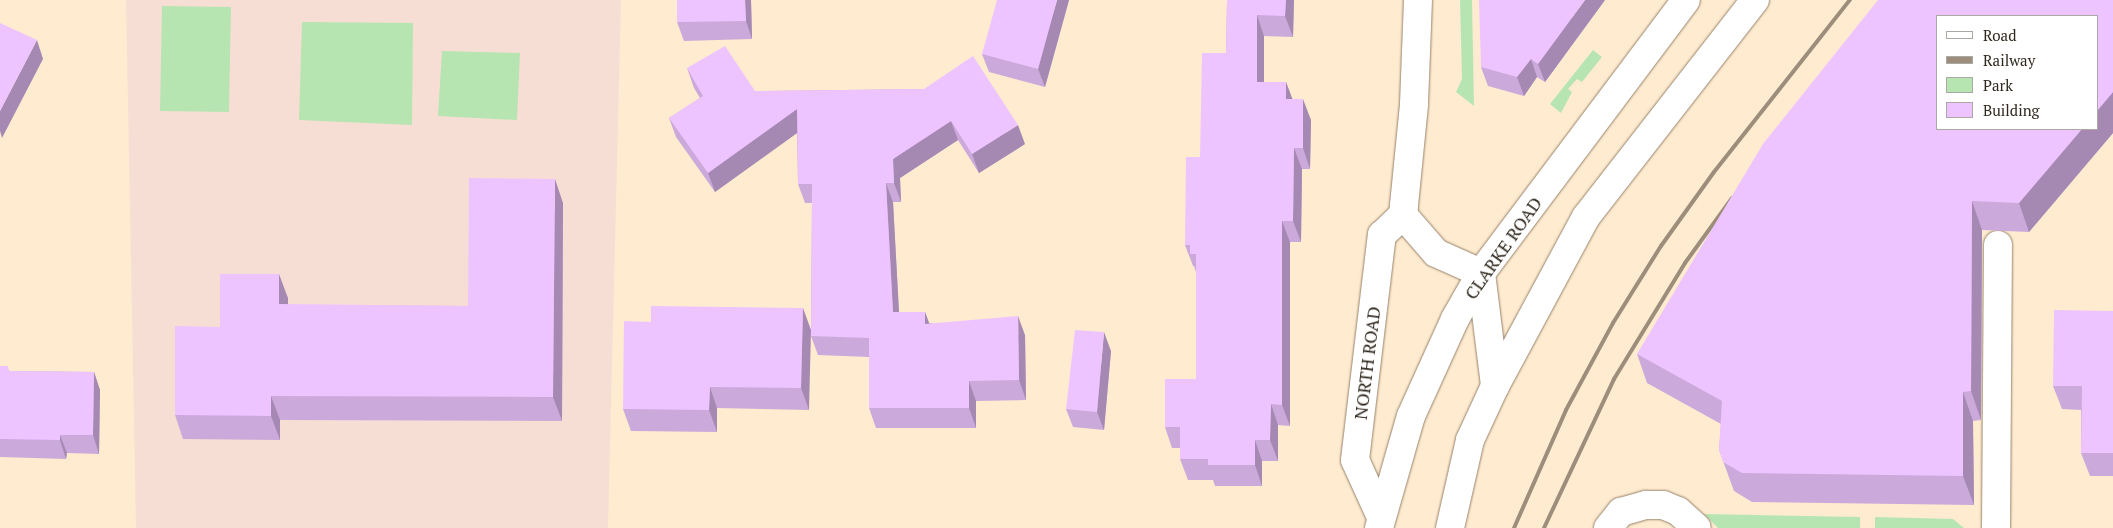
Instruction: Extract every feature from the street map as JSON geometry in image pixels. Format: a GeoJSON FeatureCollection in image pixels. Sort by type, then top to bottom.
{"type":"FeatureCollection","features":[{"type":"Feature","properties":{"kind":"main road"},"geometry":{"type":"LineString","coordinates":[[1418,0],[1414,104],[1402,215],[1436,253],[1481,273],[1495,386]]}},
{"type":"Feature","properties":{"kind":"main road","name":"CLARKE ROAD"},"geometry":{"type":"LineString","coordinates":[[1380,522],[1411,416],[1455,319],[1481,273],[1686,0]]}},
{"type":"Feature","properties":{"kind":"main road"},"geometry":{"type":"LineString","coordinates":[[1450,528],[1470,440],[1495,386],[1586,216],[1755,0]]}},
{"type":"Feature","properties":{"kind":"main road","name":"NORTH ROAD"},"geometry":{"type":"LineString","coordinates":[[1380,522],[1355,460],[1382,235],[1402,215]]}},
{"type":"Feature","properties":{"kind":"main road"},"geometry":{"type":"LineString","coordinates":[[1996,528],[1998,245]]}},
{"type":"Feature","properties":{"kind":"main road"},"geometry":{"type":"LineString","coordinates":[[1608,528],[1621,512],[1632,507],[1663,505],[1678,511],[1697,528]]}},
{"type":"Feature","properties":{"kind":"shaded area"},"geometry":{"type":"Polygon","coordinates":[[[126,0],[621,0],[608,528],[136,528],[126,0]]]}},
{"type":"Feature","properties":{"kind":"green space"},"geometry":{"type":"Polygon","coordinates":[[[1460,0],[1472,0],[1474,106],[1456,92],[1462,79],[1460,0]]]}},
{"type":"Feature","properties":{"kind":"green space"},"geometry":{"type":"Polygon","coordinates":[[[162,6],[231,7],[229,112],[160,111],[162,6]]]}},
{"type":"Feature","properties":{"kind":"green space"},"geometry":{"type":"Polygon","coordinates":[[[302,22],[413,23],[412,125],[299,120],[302,22]]]}},
{"type":"Feature","properties":{"kind":"green space"},"geometry":{"type":"Polygon","coordinates":[[[1593,50],[1602,57],[1582,82],[1577,79],[1568,89],[1572,92],[1561,113],[1550,104],[1593,50]]]}},
{"type":"Feature","properties":{"kind":"green space"},"geometry":{"type":"Polygon","coordinates":[[[442,51],[520,53],[517,120],[438,116],[442,51]]]}},
{"type":"Feature","properties":{"kind":"green space"},"geometry":{"type":"Polygon","coordinates":[[[1704,514],[1860,517],[1860,528],[1718,528],[1704,514]]]}},
{"type":"Feature","properties":{"kind":"green space"},"geometry":{"type":"Polygon","coordinates":[[[1875,517],[1953,519],[1964,528],[1875,528],[1875,517]]]}},
{"type":"Feature","properties":{"kind":"building"},"geometry":{"type":"Polygon","coordinates":[[[677,0],[745,0],[746,21],[677,22],[677,0]]]}},
{"type":"Feature","properties":{"kind":"building"},"geometry":{"type":"Polygon","coordinates":[[[997,0],[1057,0],[1038,69],[982,54],[997,0]]]}},
{"type":"Feature","properties":{"kind":"building"},"geometry":{"type":"Polygon","coordinates":[[[1227,0],[1286,0],[1285,16],[1257,15],[1257,82],[1286,82],[1286,99],[1303,99],[1303,148],[1294,148],[1293,221],[1282,221],[1282,405],[1271,404],[1270,440],[1255,440],[1255,465],[1208,465],[1208,459],[1180,459],[1180,427],[1165,427],[1165,379],[1196,379],[1196,254],[1190,254],[1190,245],[1185,245],[1186,157],[1200,157],[1202,53],[1226,53],[1227,0]]]}},
{"type":"Feature","properties":{"kind":"building"},"geometry":{"type":"Polygon","coordinates":[[[1479,0],[1585,0],[1538,64],[1531,59],[1517,77],[1481,67],[1479,0]]]}},
{"type":"Feature","properties":{"kind":"building"},"geometry":{"type":"Polygon","coordinates":[[[1878,0],[2113,0],[2113,92],[2098,110],[2098,15],[1936,15],[1936,130],[2081,130],[2019,203],[1972,201],[1971,391],[1963,392],[1963,476],[1742,473],[1723,462],[1719,450],[1722,401],[1637,354],[1763,144],[1878,0]]]}},
{"type":"Feature","properties":{"kind":"building"},"geometry":{"type":"Polygon","coordinates":[[[0,23],[37,40],[0,111],[0,23]]]}},
{"type":"Feature","properties":{"kind":"building"},"geometry":{"type":"Polygon","coordinates":[[[725,46],[755,91],[924,89],[973,56],[1018,125],[972,154],[951,121],[893,159],[894,183],[886,183],[893,312],[925,312],[925,324],[1018,316],[1019,380],[969,381],[969,408],[869,408],[869,338],[811,336],[812,184],[798,184],[797,109],[708,173],[669,118],[703,96],[687,68],[725,46]]]}},
{"type":"Feature","properties":{"kind":"building"},"geometry":{"type":"Polygon","coordinates":[[[469,178],[555,179],[553,397],[271,396],[271,416],[175,415],[175,326],[220,327],[220,274],[279,274],[279,304],[468,306],[469,178]]]}},
{"type":"Feature","properties":{"kind":"building"},"geometry":{"type":"Polygon","coordinates":[[[651,306],[803,308],[801,388],[710,387],[709,410],[623,409],[624,321],[651,322],[651,306]]]}},
{"type":"Feature","properties":{"kind":"building"},"geometry":{"type":"Polygon","coordinates":[[[2054,310],[2113,311],[2113,453],[2081,453],[2082,386],[2053,386],[2054,310]]]}},
{"type":"Feature","properties":{"kind":"building"},"geometry":{"type":"Polygon","coordinates":[[[1075,330],[1104,332],[1097,412],[1066,409],[1075,330]]]}},
{"type":"Feature","properties":{"kind":"building"},"geometry":{"type":"Polygon","coordinates":[[[0,366],[8,366],[9,371],[94,372],[93,435],[60,435],[60,440],[0,439],[0,366]]]}},
{"type":"Feature","properties":{"kind":"railway"},"geometry":{"type":"LineString","coordinates":[[1514,528],[1566,410],[1613,323],[1661,246],[1714,172],[1850,0]]}},
{"type":"Feature","properties":{"kind":"railway"},"geometry":{"type":"LineString","coordinates":[[1544,528],[1614,379],[1685,263],[1732,198]]}}]}
